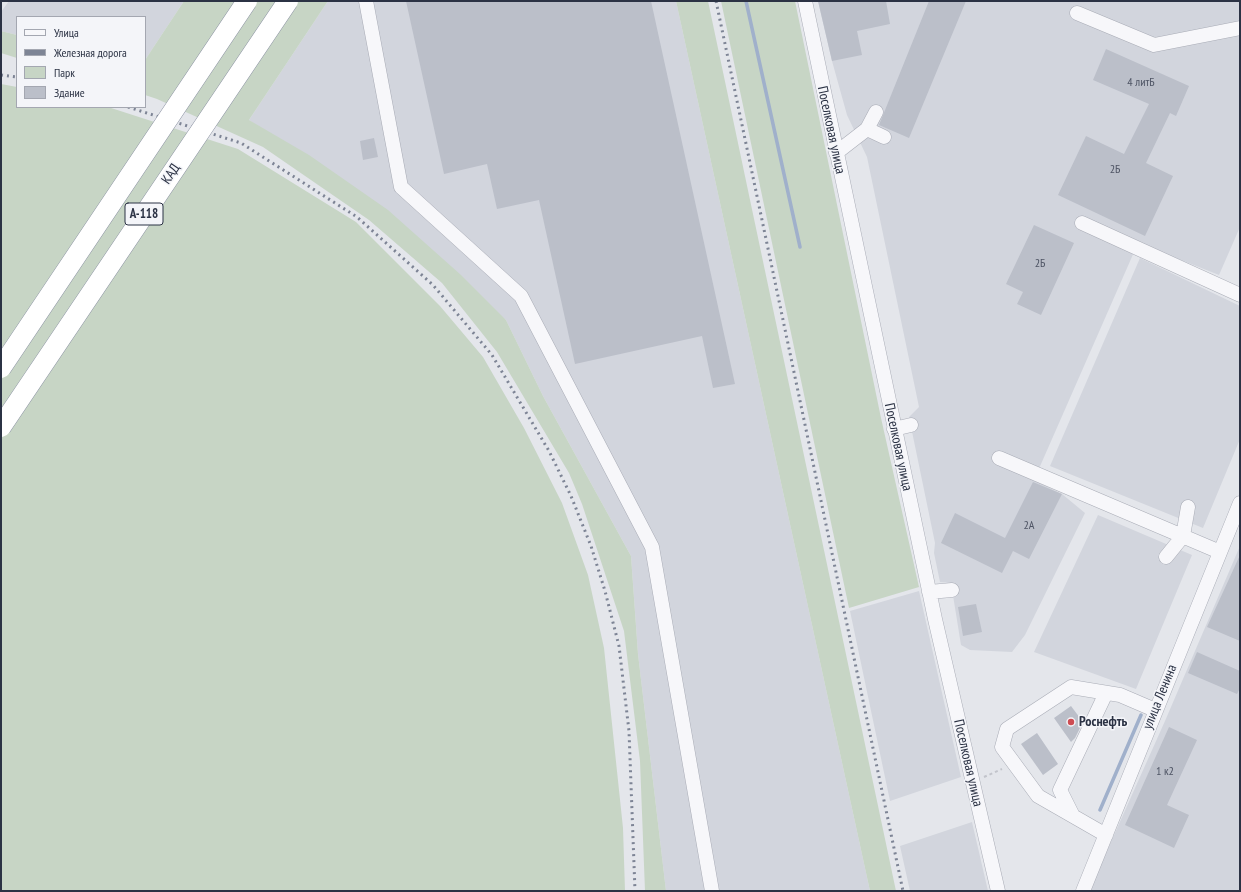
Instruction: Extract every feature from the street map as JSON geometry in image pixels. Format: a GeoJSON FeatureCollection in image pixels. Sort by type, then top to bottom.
{"type":"FeatureCollection","features":[{"type":"Feature","properties":{"kind":"highway","name":"А-118"},"geometry":{"type":"LineString","coordinates":[[1,368],[247,1]]}},
{"type":"Feature","properties":{"kind":"highway","name":"КАД"},"geometry":{"type":"LineString","coordinates":[[1,427],[288,1]]}},
{"type":"Feature","properties":{"kind":"street"},"geometry":{"type":"LineString","coordinates":[[366,1],[401,187],[521,296],[652,547],[712,891]]}},
{"type":"Feature","properties":{"kind":"street","name":"Поселковая улица"},"geometry":{"type":"LineString","coordinates":[[805,1],[929,592],[998,891]]}},
{"type":"Feature","properties":{"kind":"street"},"geometry":{"type":"LineString","coordinates":[[1077,13],[1154,45],[1240,28]]}},
{"type":"Feature","properties":{"kind":"street"},"geometry":{"type":"LineString","coordinates":[[836,152],[867,129],[876,112]]}},
{"type":"Feature","properties":{"kind":"street"},"geometry":{"type":"LineString","coordinates":[[867,129],[884,137]]}},
{"type":"Feature","properties":{"kind":"street"},"geometry":{"type":"LineString","coordinates":[[1082,223],[1240,295]]}},
{"type":"Feature","properties":{"kind":"street"},"geometry":{"type":"LineString","coordinates":[[894,429],[911,425]]}},
{"type":"Feature","properties":{"kind":"street"},"geometry":{"type":"LineString","coordinates":[[999,458],[1220,552]]}},
{"type":"Feature","properties":{"kind":"street","name":"улица Ленина"},"geometry":{"type":"LineString","coordinates":[[1083,891],[1240,503]]}},
{"type":"Feature","properties":{"kind":"street"},"geometry":{"type":"LineString","coordinates":[[1166,557],[1183,536],[1188,507]]}},
{"type":"Feature","properties":{"kind":"street"},"geometry":{"type":"LineString","coordinates":[[929,592],[952,590]]}},
{"type":"Feature","properties":{"kind":"street"},"geometry":{"type":"LineString","coordinates":[[1106,835],[1072,814],[1038,796],[1002,747],[1007,730],[1071,687],[1120,695],[1155,710]]}},
{"type":"Feature","properties":{"kind":"street"},"geometry":{"type":"LineString","coordinates":[[1072,814],[1060,790],[1106,693]]}},
{"type":"Feature","properties":{"kind":"path"},"geometry":{"type":"LineString","coordinates":[[972,783],[1014,764]]}},
{"type":"Feature","properties":{"kind":"shaded area"},"geometry":{"type":"Polygon","coordinates":[[[9,1],[184,1],[146,58],[146,16],[16,16],[16,35],[1,31],[1,12],[9,1]]]}},
{"type":"Feature","properties":{"kind":"shaded area"},"geometry":{"type":"Polygon","coordinates":[[[328,1],[676,1],[870,891],[666,891],[638,654],[631,556],[543,396],[506,320],[249,120],[328,1]]]}},
{"type":"Feature","properties":{"kind":"shaded area"},"geometry":{"type":"Polygon","coordinates":[[[818,1],[1240,1],[1240,227],[1219,275],[1138,243],[1034,480],[1062,494],[1085,513],[1025,635],[1012,652],[970,650],[961,645],[951,583],[940,582],[934,553],[935,543],[909,417],[919,407],[867,157],[847,115],[832,61],[818,1]]]}},
{"type":"Feature","properties":{"kind":"shaded area"},"geometry":{"type":"Polygon","coordinates":[[[1140,258],[1240,306],[1240,439],[1203,528],[1050,466],[1140,258]]]}},
{"type":"Feature","properties":{"kind":"shaded area"},"geometry":{"type":"Polygon","coordinates":[[[1098,515],[1192,555],[1136,689],[1034,652],[1098,515]]]}},
{"type":"Feature","properties":{"kind":"shaded area"},"geometry":{"type":"Polygon","coordinates":[[[1240,546],[1240,891],[1089,891],[1165,721],[1240,546]]]}},
{"type":"Feature","properties":{"kind":"shaded area"},"geometry":{"type":"Polygon","coordinates":[[[919,591],[961,777],[890,801],[850,611],[919,591]]]}},
{"type":"Feature","properties":{"kind":"shaded area"},"geometry":{"type":"Polygon","coordinates":[[[972,822],[988,891],[910,891],[900,846],[972,822]]]}},
{"type":"Feature","properties":{"kind":"green space"},"geometry":{"type":"Polygon","coordinates":[[[184,1],[328,1],[249,120],[309,155],[388,210],[461,275],[506,320],[543,396],[631,556],[638,654],[666,891],[645,891],[640,761],[624,631],[582,504],[569,473],[497,352],[442,283],[369,220],[263,147],[146,95],[146,58],[184,1]]]}},
{"type":"Feature","properties":{"kind":"green space"},"geometry":{"type":"Polygon","coordinates":[[[676,1],[708,1],[896,891],[870,891],[676,1]]]}},
{"type":"Feature","properties":{"kind":"green space"},"geometry":{"type":"Polygon","coordinates":[[[721,1],[795,1],[881,418],[919,587],[849,608],[721,1]]]}},
{"type":"Feature","properties":{"kind":"green space"},"geometry":{"type":"Polygon","coordinates":[[[1,31],[16,35],[16,58],[1,53],[1,31]]]}},
{"type":"Feature","properties":{"kind":"green space"},"geometry":{"type":"Polygon","coordinates":[[[1,84],[16,87],[16,108],[111,108],[238,149],[356,222],[440,306],[483,357],[524,428],[562,503],[588,575],[604,648],[623,828],[625,891],[1,891],[1,84]]]}},
{"type":"Feature","properties":{"kind":"building"},"geometry":{"type":"Polygon","coordinates":[[[406,1],[651,1],[735,384],[713,388],[702,336],[575,364],[539,200],[497,209],[487,164],[444,174],[406,1]]]}},
{"type":"Feature","properties":{"kind":"building"},"geometry":{"type":"Polygon","coordinates":[[[818,1],[886,1],[890,24],[857,31],[862,55],[832,61],[818,1]]]}},
{"type":"Feature","properties":{"kind":"building"},"geometry":{"type":"Polygon","coordinates":[[[929,1],[966,1],[909,138],[879,125],[929,1]]]}},
{"type":"Feature","properties":{"kind":"building"},"geometry":{"type":"Polygon","coordinates":[[[1106,49],[1189,86],[1176,116],[1170,113],[1146,163],[1173,176],[1145,236],[1058,195],[1086,136],[1124,154],[1149,104],[1093,80],[1106,49]]]}},
{"type":"Feature","properties":{"kind":"building"},"geometry":{"type":"Polygon","coordinates":[[[374,138],[378,157],[363,160],[360,141],[374,138]]]}},
{"type":"Feature","properties":{"kind":"building"},"geometry":{"type":"Polygon","coordinates":[[[1034,225],[1074,243],[1041,315],[1017,304],[1023,292],[1006,284],[1034,225]]]}},
{"type":"Feature","properties":{"kind":"building"},"geometry":{"type":"Polygon","coordinates":[[[1033,482],[1062,494],[1029,559],[1013,551],[1002,573],[941,543],[955,513],[1005,538],[1033,482]]]}},
{"type":"Feature","properties":{"kind":"building"},"geometry":{"type":"Polygon","coordinates":[[[1240,555],[1240,641],[1207,627],[1240,555]]]}},
{"type":"Feature","properties":{"kind":"building"},"geometry":{"type":"Polygon","coordinates":[[[976,604],[982,632],[963,636],[958,607],[976,604]]]}},
{"type":"Feature","properties":{"kind":"building"},"geometry":{"type":"Polygon","coordinates":[[[1197,652],[1240,671],[1240,688],[1237,694],[1188,673],[1197,652]]]}},
{"type":"Feature","properties":{"kind":"building"},"geometry":{"type":"Polygon","coordinates":[[[1071,706],[1083,722],[1075,738],[1071,742],[1054,718],[1071,706]]]}},
{"type":"Feature","properties":{"kind":"building"},"geometry":{"type":"Polygon","coordinates":[[[1169,727],[1197,740],[1167,805],[1189,815],[1174,848],[1125,825],[1169,727]]]}},
{"type":"Feature","properties":{"kind":"building"},"geometry":{"type":"Polygon","coordinates":[[[1037,733],[1058,764],[1043,775],[1021,744],[1037,733]]]}},
{"type":"Feature","properties":{"kind":"waterway"},"geometry":{"type":"LineString","coordinates":[[746,1],[800,247]]}},
{"type":"Feature","properties":{"kind":"waterway"},"geometry":{"type":"LineString","coordinates":[[1100,810],[1141,715]]}},
{"type":"Feature","properties":{"kind":"railway"},"geometry":{"type":"LineString","coordinates":[[716,1],[903,891]]}},
{"type":"Feature","properties":{"kind":"railway"},"geometry":{"type":"LineString","coordinates":[[1,75],[16,77]]}},
{"type":"Feature","properties":{"kind":"railway"},"geometry":{"type":"LineString","coordinates":[[131,108],[241,143],[357,217],[433,285],[492,355],[549,451],[571,496],[591,546],[605,591],[619,646],[629,731],[635,891]]}},
{"type":"Feature","properties":{"kind":"place","name":"Роснефть"},"geometry":{"type":"Point","coordinates":[1071,722]}}]}
